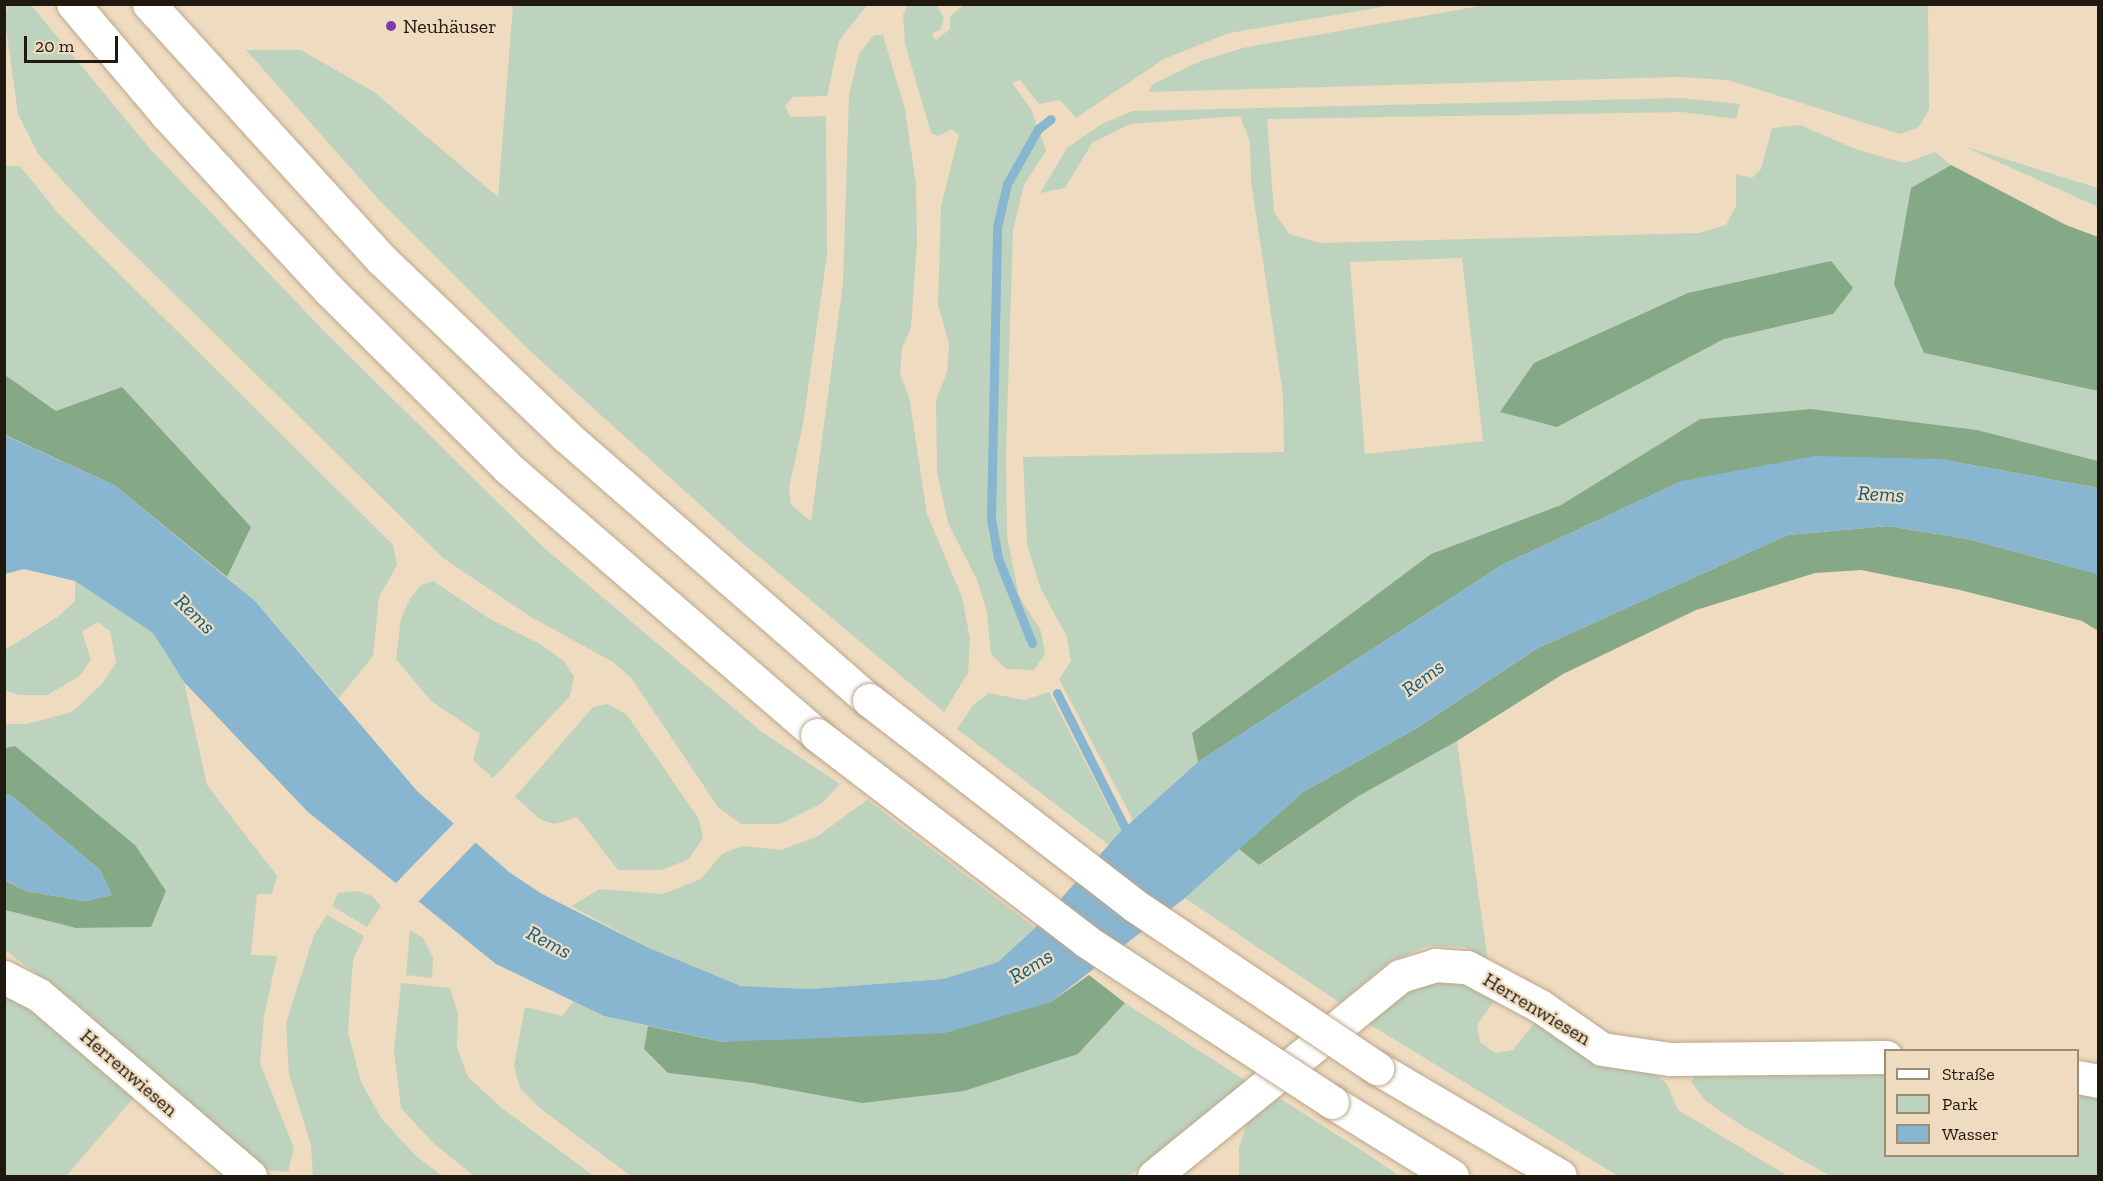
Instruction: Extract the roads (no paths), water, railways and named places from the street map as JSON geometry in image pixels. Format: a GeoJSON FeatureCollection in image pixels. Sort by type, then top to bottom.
{"type":"FeatureCollection","features":[{"type":"Feature","properties":{"kind":"main road"},"geometry":{"type":"LineString","coordinates":[[73,4],[167,115],[329,290],[508,468],[817,735],[1086,941],[1332,1102],[1452,1176]]}},
{"type":"Feature","properties":{"kind":"main road"},"geometry":{"type":"LineString","coordinates":[[149,4],[381,260],[558,428],[869,700],[1134,904],[1377,1068],[1560,1176]]}},
{"type":"Feature","properties":{"kind":"main road","name":"Herrenwiesen"},"geometry":{"type":"LineString","coordinates":[[1154,1176],[1401,976],[1435,965],[1467,967],[1540,1006],[1602,1049],[1670,1059],[1884,1057]]}},
{"type":"Feature","properties":{"kind":"main road","name":"Herrenwiesen"},"geometry":{"type":"LineString","coordinates":[[4,977],[39,995],[250,1176]]}},
{"type":"Feature","properties":{"kind":"main road"},"geometry":{"type":"LineString","coordinates":[[2079,1077],[2098,1081]]}},
{"type":"Feature","properties":{"kind":"water","name":"Rems"},"geometry":{"type":"Polygon","coordinates":[[[4,435],[114,485],[255,601],[418,792],[509,872],[542,894],[649,948],[741,986],[811,989],[943,979],[998,962],[1035,928],[1121,831],[1198,762],[1502,565],[1682,481],[1815,456],[1939,459],[2098,488],[2098,574],[1968,539],[1888,526],[1788,535],[1538,648],[1417,728],[1303,792],[1185,898],[1051,1002],[945,1033],[723,1042],[604,1016],[496,964],[308,812],[184,682],[153,633],[75,581],[24,569],[5,574],[4,435]]]}},
{"type":"Feature","properties":{"kind":"water"},"geometry":{"type":"Polygon","coordinates":[[[4,795],[12,796],[100,870],[112,895],[84,901],[26,891],[5,880],[4,795]]]}},
{"type":"Feature","properties":{"kind":"waterway"},"geometry":{"type":"LineString","coordinates":[[1032,643],[998,558],[991,519],[997,227],[1007,184],[1038,129],[1051,119]]}},
{"type":"Feature","properties":{"kind":"waterway"},"geometry":{"type":"LineString","coordinates":[[1057,693],[1130,838]]}},
{"type":"Feature","properties":{"kind":"place","name":"Neuhäuser"},"geometry":{"type":"Point","coordinates":[391,26]}}]}
